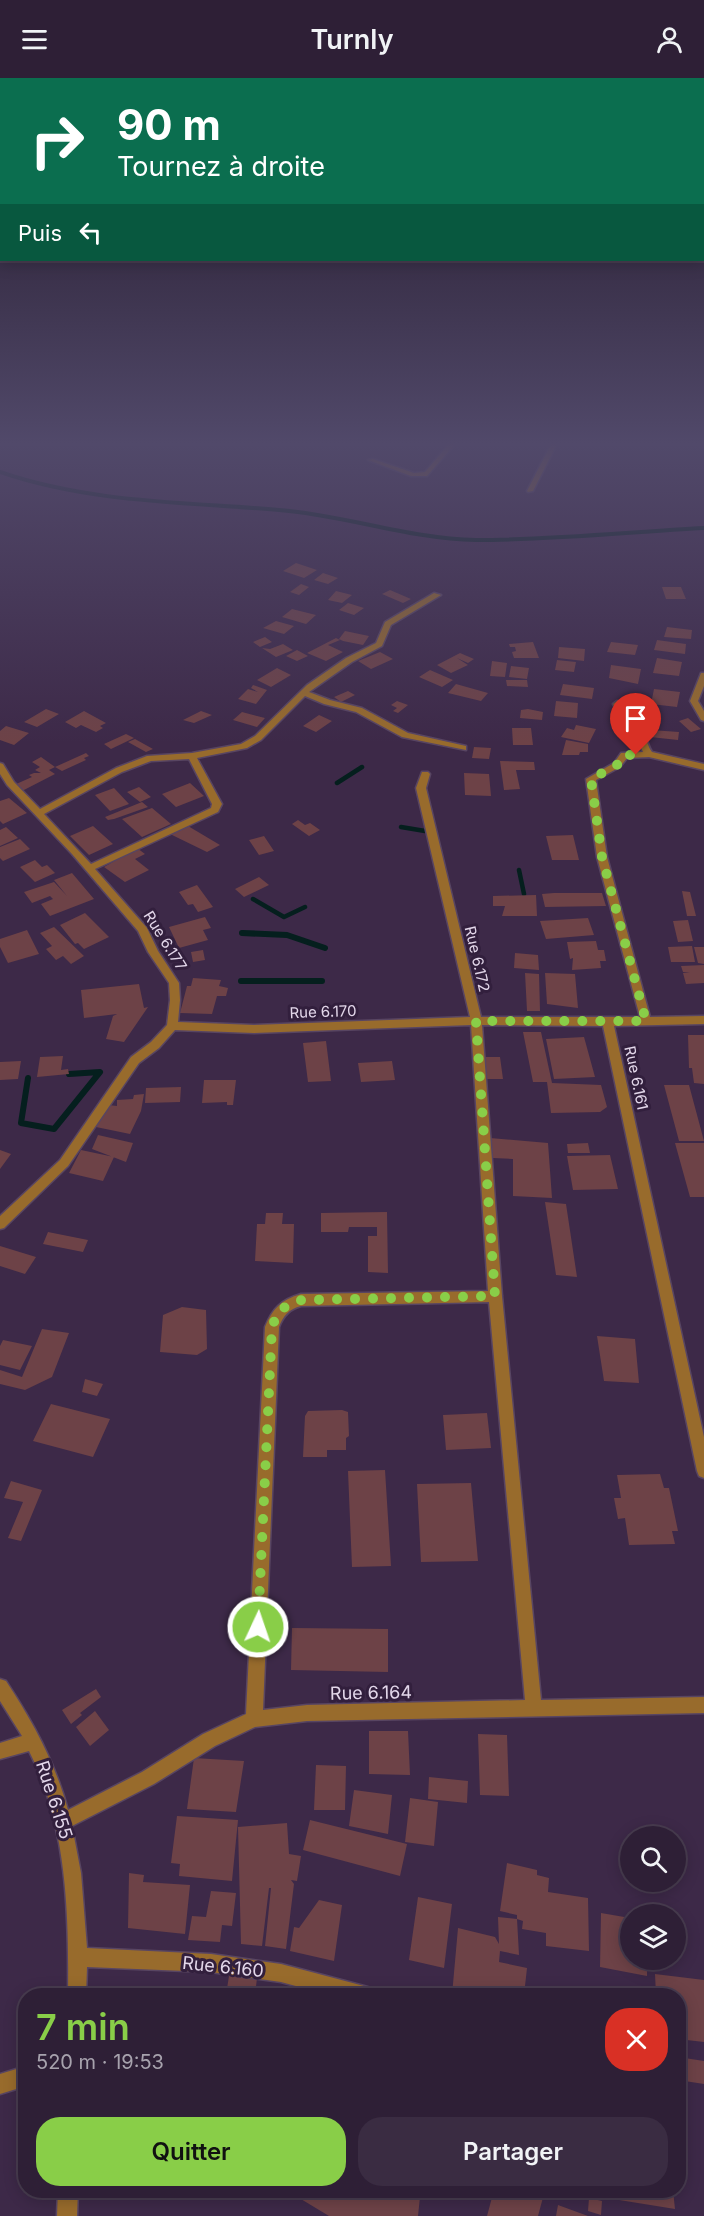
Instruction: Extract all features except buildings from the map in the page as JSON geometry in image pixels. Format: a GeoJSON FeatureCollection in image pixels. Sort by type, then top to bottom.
{"type":"FeatureCollection","features":[{"type":"Feature","properties":{"kind":"street"},"geometry":{"type":"LineString","coordinates":[[39,813],[119,770],[150,758],[192,756],[244,746],[258,738],[304,693],[349,660],[379,644],[388,624],[437,595]]}},
{"type":"Feature","properties":{"kind":"street"},"geometry":{"type":"LineString","coordinates":[[704,678],[694,701],[704,718]]}},
{"type":"Feature","properties":{"kind":"street"},"geometry":{"type":"LineString","coordinates":[[304,693],[327,702],[359,710],[405,735],[463,748]]}},
{"type":"Feature","properties":{"kind":"street"},"geometry":{"type":"LineString","coordinates":[[617,704],[637,714],[642,721],[645,750],[649,754]]}},
{"type":"Feature","properties":{"kind":"street"},"geometry":{"type":"LineString","coordinates":[[646,1021],[602,857],[591,779],[617,765],[624,755],[649,754],[704,767]]}},
{"type":"Feature","properties":{"kind":"street"},"geometry":{"type":"LineString","coordinates":[[90,868],[215,810],[217,804],[192,756]]}},
{"type":"Feature","properties":{"kind":"street","name":"Rue 6.177"},"geometry":{"type":"LineString","coordinates":[[0,766],[10,783],[90,868],[143,930],[153,952],[174,982],[171,1026]]}},
{"type":"Feature","properties":{"kind":"street","name":"Rue 6.172"},"geometry":{"type":"LineString","coordinates":[[425,774],[421,788],[476,1021],[495,1296],[534,1709]]}},
{"type":"Feature","properties":{"kind":"street"},"geometry":{"type":"LineString","coordinates":[[476,1021],[704,1020]]}},
{"type":"Feature","properties":{"kind":"street","name":"Rue 6.170"},"geometry":{"type":"LineString","coordinates":[[171,1026],[254,1029],[476,1021]]}},
{"type":"Feature","properties":{"kind":"street","name":"Rue 6.161"},"geometry":{"type":"LineString","coordinates":[[608,1022],[704,1471]]}},
{"type":"Feature","properties":{"kind":"street"},"geometry":{"type":"LineString","coordinates":[[0,1224],[64,1163],[135,1060],[155,1045],[171,1026]]}},
{"type":"Feature","properties":{"kind":"street"},"geometry":{"type":"LineString","coordinates":[[254,1719],[272,1327],[277,1313],[286,1304],[302,1300],[495,1296]]}},
{"type":"Feature","properties":{"kind":"street","name":"Rue 6.155"},"geometry":{"type":"LineString","coordinates":[[0,1687],[34,1741],[64,1821],[72,1856],[78,1957],[77,1988]]}},
{"type":"Feature","properties":{"kind":"street","name":"Rue 6.164"},"geometry":{"type":"LineString","coordinates":[[64,1821],[148,1778],[209,1740],[254,1719],[307,1713],[704,1705]]}},
{"type":"Feature","properties":{"kind":"street"},"geometry":{"type":"LineString","coordinates":[[0,1751],[34,1741]]}},
{"type":"Feature","properties":{"kind":"street","name":"Rue 6.160"},"geometry":{"type":"LineString","coordinates":[[78,1957],[211,1963],[281,1973],[338,1988]]}},
{"type":"Feature","properties":{"kind":"street"},"geometry":{"type":"LineString","coordinates":[[0,2084],[18,2078]]}},
{"type":"Feature","properties":{"kind":"street"},"geometry":{"type":"LineString","coordinates":[[67,2216],[68,2198]]}},
{"type":"Feature","properties":{"kind":"waterway"},"geometry":{"type":"LineString","coordinates":[[337,783],[362,767]]}},
{"type":"Feature","properties":{"kind":"waterway"},"geometry":{"type":"LineString","coordinates":[[401,827],[425,831]]}},
{"type":"Feature","properties":{"kind":"waterway"},"geometry":{"type":"LineString","coordinates":[[519,870],[524,894]]}},
{"type":"Feature","properties":{"kind":"waterway"},"geometry":{"type":"LineString","coordinates":[[253,899],[284,917],[305,907]]}},
{"type":"Feature","properties":{"kind":"waterway"},"geometry":{"type":"LineString","coordinates":[[242,933],[287,935],[325,948]]}},
{"type":"Feature","properties":{"kind":"waterway"},"geometry":{"type":"LineString","coordinates":[[241,981],[322,981]]}},
{"type":"Feature","properties":{"kind":"waterway"},"geometry":{"type":"LineString","coordinates":[[28,1078],[21,1123],[54,1129],[100,1072],[69,1074]]}},
{"type":"Feature","properties":{"kind":"route"},"geometry":{"type":"LineString","coordinates":[[258,1627],[272,1327],[277,1313],[286,1304],[302,1300],[495,1296],[476,1021],[646,1021],[602,857],[591,779],[617,765],[624,755],[636,755]]}}]}
